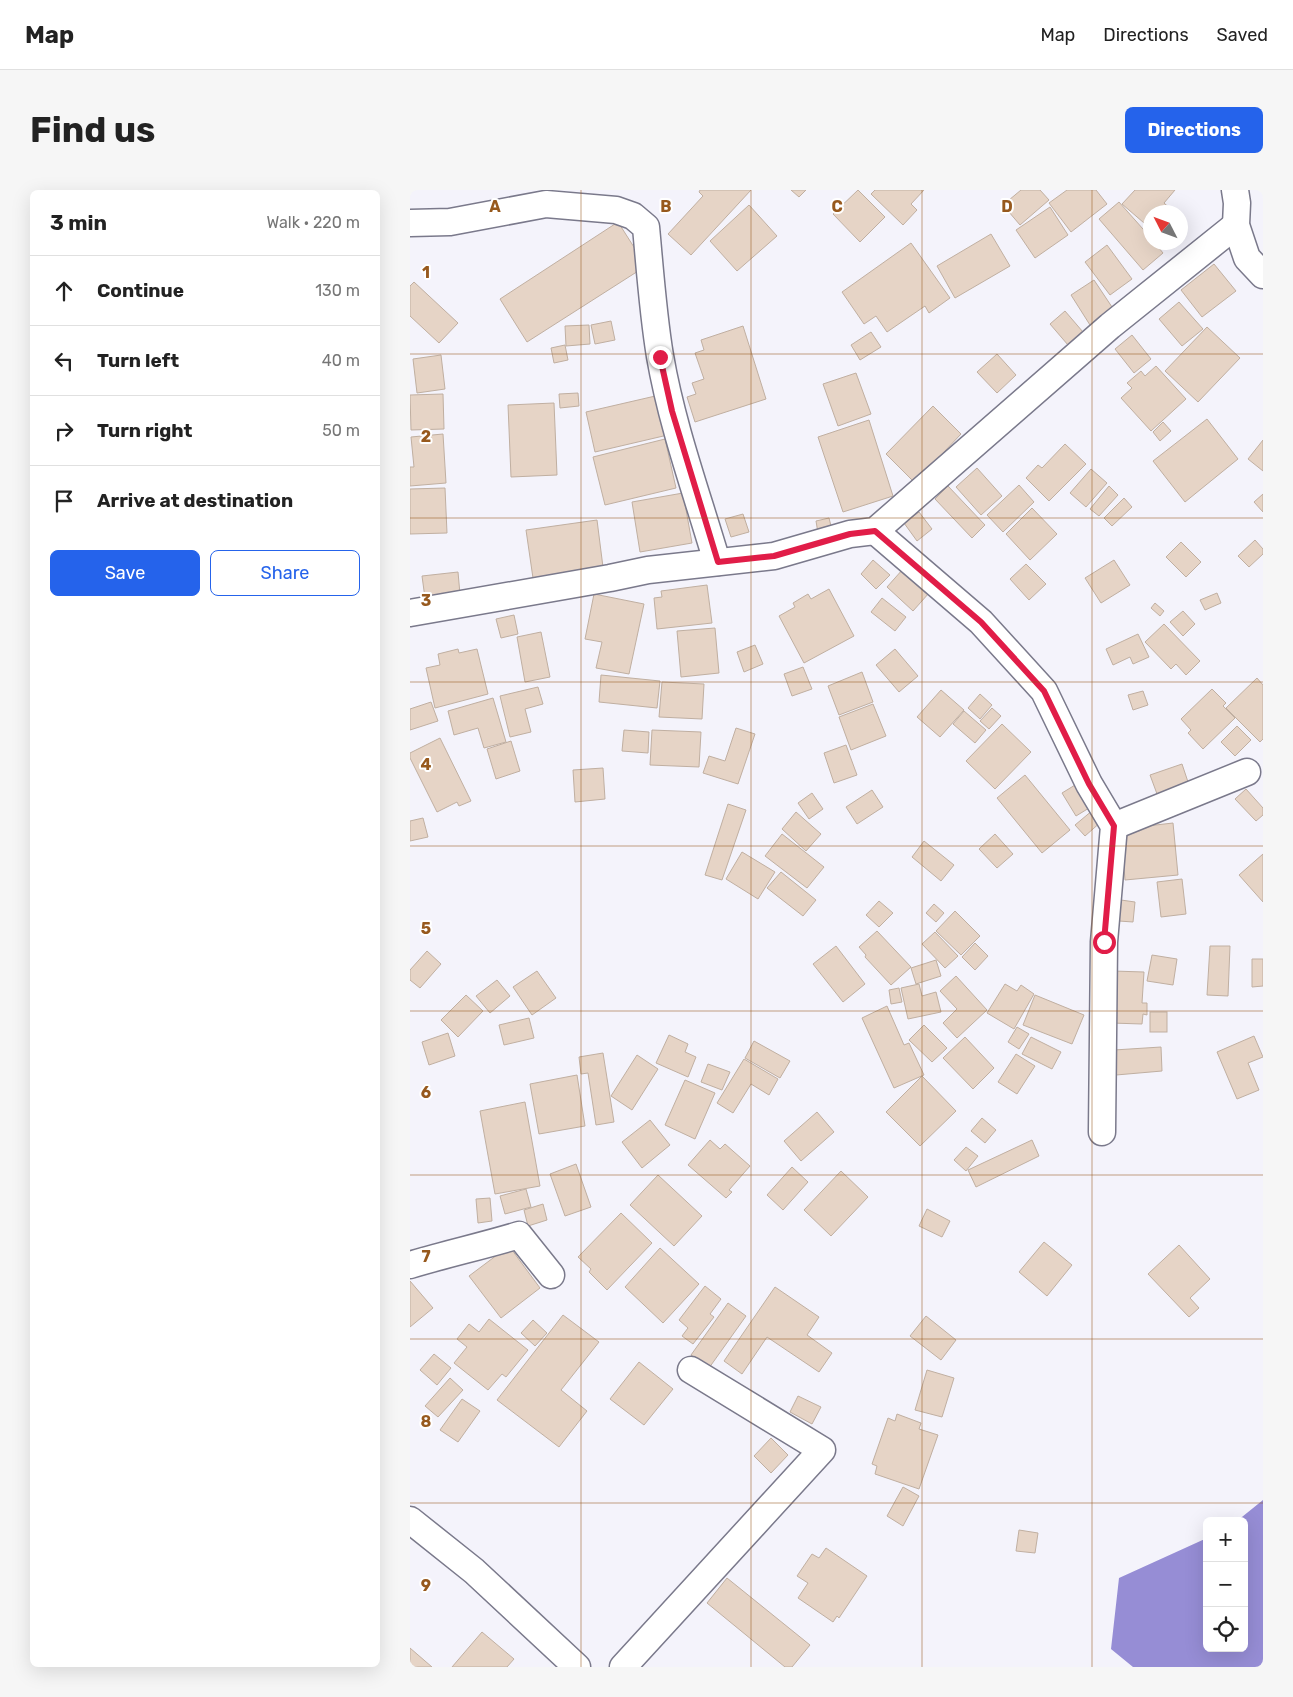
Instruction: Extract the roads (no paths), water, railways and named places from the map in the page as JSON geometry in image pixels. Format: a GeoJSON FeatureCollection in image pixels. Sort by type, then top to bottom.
{"type":"FeatureCollection","features":[{"type":"Feature","properties":{"kind":"street"},"geometry":{"type":"LineString","coordinates":[[1235,190],[1237,203],[1236,225],[1247,258],[1263,275]]}},
{"type":"Feature","properties":{"kind":"street"},"geometry":{"type":"LineString","coordinates":[[410,223],[450,222],[546,204],[616,210],[633,216],[646,227],[653,306],[662,366],[672,411],[718,562]]}},
{"type":"Feature","properties":{"kind":"street"},"geometry":{"type":"LineString","coordinates":[[410,613],[648,570],[774,556],[850,534],[875,531],[1110,326],[1236,225]]}},
{"type":"Feature","properties":{"kind":"street"},"geometry":{"type":"LineString","coordinates":[[875,531],[981,622],[1044,691],[1089,784],[1114,826],[1104,942],[1102,1132]]}},
{"type":"Feature","properties":{"kind":"street"},"geometry":{"type":"LineString","coordinates":[[1114,826],[1247,772]]}},
{"type":"Feature","properties":{"kind":"street"},"geometry":{"type":"LineString","coordinates":[[410,1265],[519,1235],[551,1274]]}},
{"type":"Feature","properties":{"kind":"street"},"geometry":{"type":"LineString","coordinates":[[623,1667],[822,1450],[691,1370]]}},
{"type":"Feature","properties":{"kind":"street"},"geometry":{"type":"LineString","coordinates":[[410,1520],[474,1571],[577,1667]]}}]}
